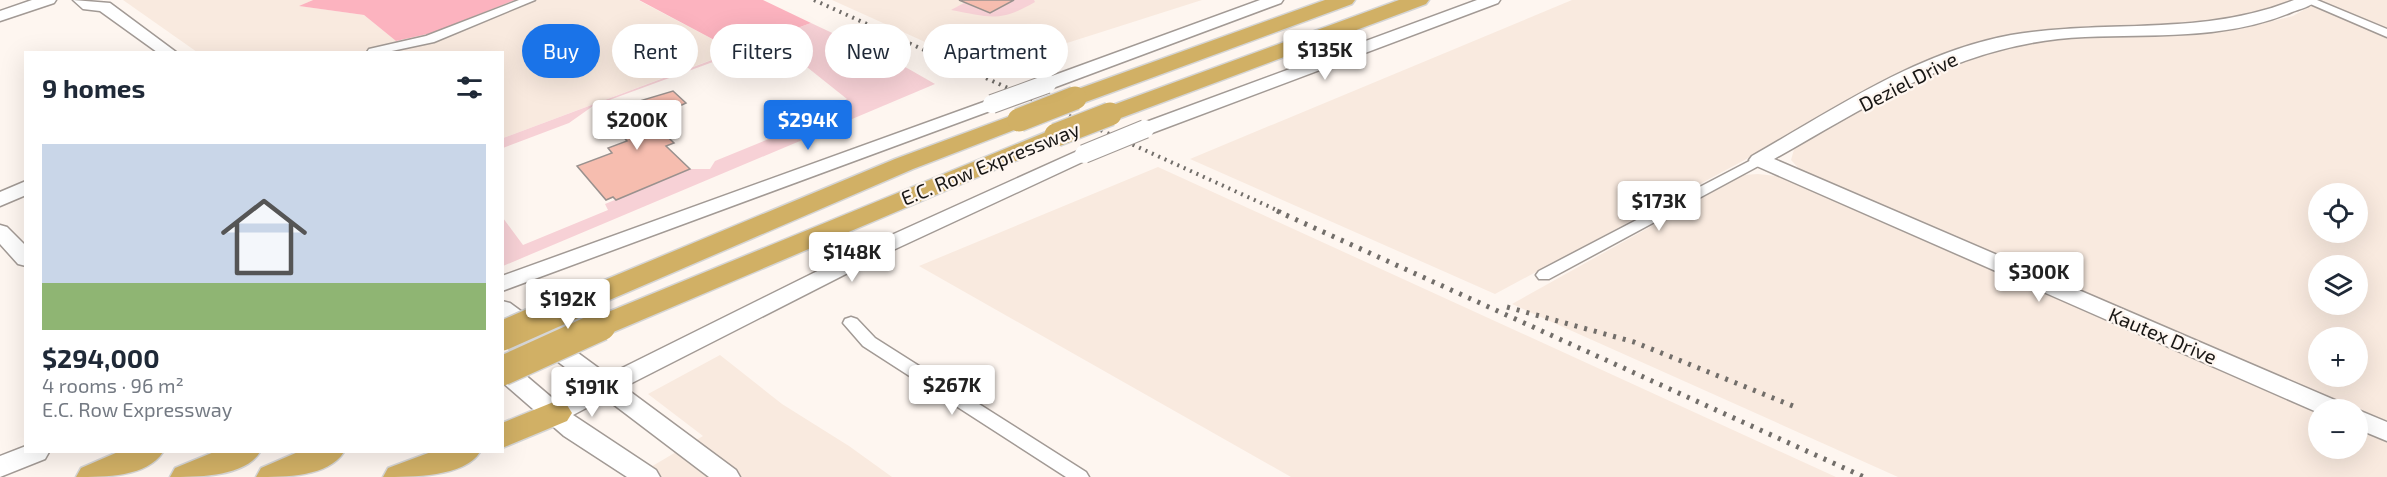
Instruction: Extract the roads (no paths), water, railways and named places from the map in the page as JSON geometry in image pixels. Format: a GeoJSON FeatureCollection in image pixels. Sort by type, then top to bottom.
{"type":"FeatureCollection","features":[{"type":"Feature","properties":{"kind":"highway"},"geometry":{"type":"LineString","coordinates":[[1280,10],[1333,0]]}},
{"type":"Feature","properties":{"kind":"highway","name":"E.C. Row Expressway"},"geometry":{"type":"LineString","coordinates":[[504,335],[904,164],[1075,98],[1280,10],[1345,0]]}},
{"type":"Feature","properties":{"kind":"highway","name":"E.C. Row Expressway"},"geometry":{"type":"LineString","coordinates":[[504,369],[601,326],[1056,135],[1419,0]]}},
{"type":"Feature","properties":{"kind":"highway"},"geometry":{"type":"LineString","coordinates":[[1354,24],[1435,0]]}},
{"type":"Feature","properties":{"kind":"highway"},"geometry":{"type":"LineString","coordinates":[[504,435],[556,413]]}},
{"type":"Feature","properties":{"kind":"highway"},"geometry":{"type":"LineString","coordinates":[[93,477],[145,453]]}},
{"type":"Feature","properties":{"kind":"highway"},"geometry":{"type":"LineString","coordinates":[[187,477],[241,453]]}},
{"type":"Feature","properties":{"kind":"highway"},"geometry":{"type":"LineString","coordinates":[[273,477],[326,453]]}},
{"type":"Feature","properties":{"kind":"highway"},"geometry":{"type":"LineString","coordinates":[[400,477],[461,453]]}},
{"type":"Feature","properties":{"kind":"main road"},"geometry":{"type":"LineString","coordinates":[[0,16],[48,0]]}},
{"type":"Feature","properties":{"kind":"main road"},"geometry":{"type":"LineString","coordinates":[[81,0],[89,6],[105,3],[166,51]]}},
{"type":"Feature","properties":{"kind":"main road"},"geometry":{"type":"LineString","coordinates":[[556,413],[804,284],[988,196],[1146,129],[1492,0]]}},
{"type":"Feature","properties":{"kind":"main road","name":"Deziel Drive"},"geometry":{"type":"LineString","coordinates":[[1759,159],[1909,78],[1970,50],[2037,36],[2215,28],[2275,15],[2307,0]]}},
{"type":"Feature","properties":{"kind":"main road"},"geometry":{"type":"LineString","coordinates":[[504,283],[1047,84],[1280,10]]}},
{"type":"Feature","properties":{"kind":"main road","name":"Kautex Drive"},"geometry":{"type":"LineString","coordinates":[[1759,159],[2310,399]]}},
{"type":"Feature","properties":{"kind":"main road"},"geometry":{"type":"LineString","coordinates":[[0,200],[24,188]]}},
{"type":"Feature","properties":{"kind":"main road"},"geometry":{"type":"LineString","coordinates":[[0,232],[24,257]]}},
{"type":"Feature","properties":{"kind":"main road"},"geometry":{"type":"LineString","coordinates":[[504,309],[727,477]]}},
{"type":"Feature","properties":{"kind":"main road"},"geometry":{"type":"LineString","coordinates":[[504,372],[573,429],[647,477]]}},
{"type":"Feature","properties":{"kind":"main road"},"geometry":{"type":"LineString","coordinates":[[2368,423],[2387,432]]}},
{"type":"Feature","properties":{"kind":"main road"},"geometry":{"type":"LineString","coordinates":[[0,467],[34,453]]}},
{"type":"Feature","properties":{"kind":"street"},"geometry":{"type":"LineString","coordinates":[[377,51],[430,39],[529,0]]}},
{"type":"Feature","properties":{"kind":"street"},"geometry":{"type":"LineString","coordinates":[[2307,0],[2387,33]]}},
{"type":"Feature","properties":{"kind":"street","name":"Deziel Drive"},"geometry":{"type":"LineString","coordinates":[[1544,275],[1759,159]]}},
{"type":"Feature","properties":{"kind":"street"},"geometry":{"type":"LineString","coordinates":[[851,323],[869,342],[1080,477]]}},
{"type":"Feature","properties":{"kind":"railway"},"geometry":{"type":"LineString","coordinates":[[814,0],[1281,212]]}},
{"type":"Feature","properties":{"kind":"railway"},"geometry":{"type":"LineString","coordinates":[[1277,211],[1864,477]]}},
{"type":"Feature","properties":{"kind":"railway"},"geometry":{"type":"LineString","coordinates":[[1507,307],[1634,342],[1798,408]]}}]}
